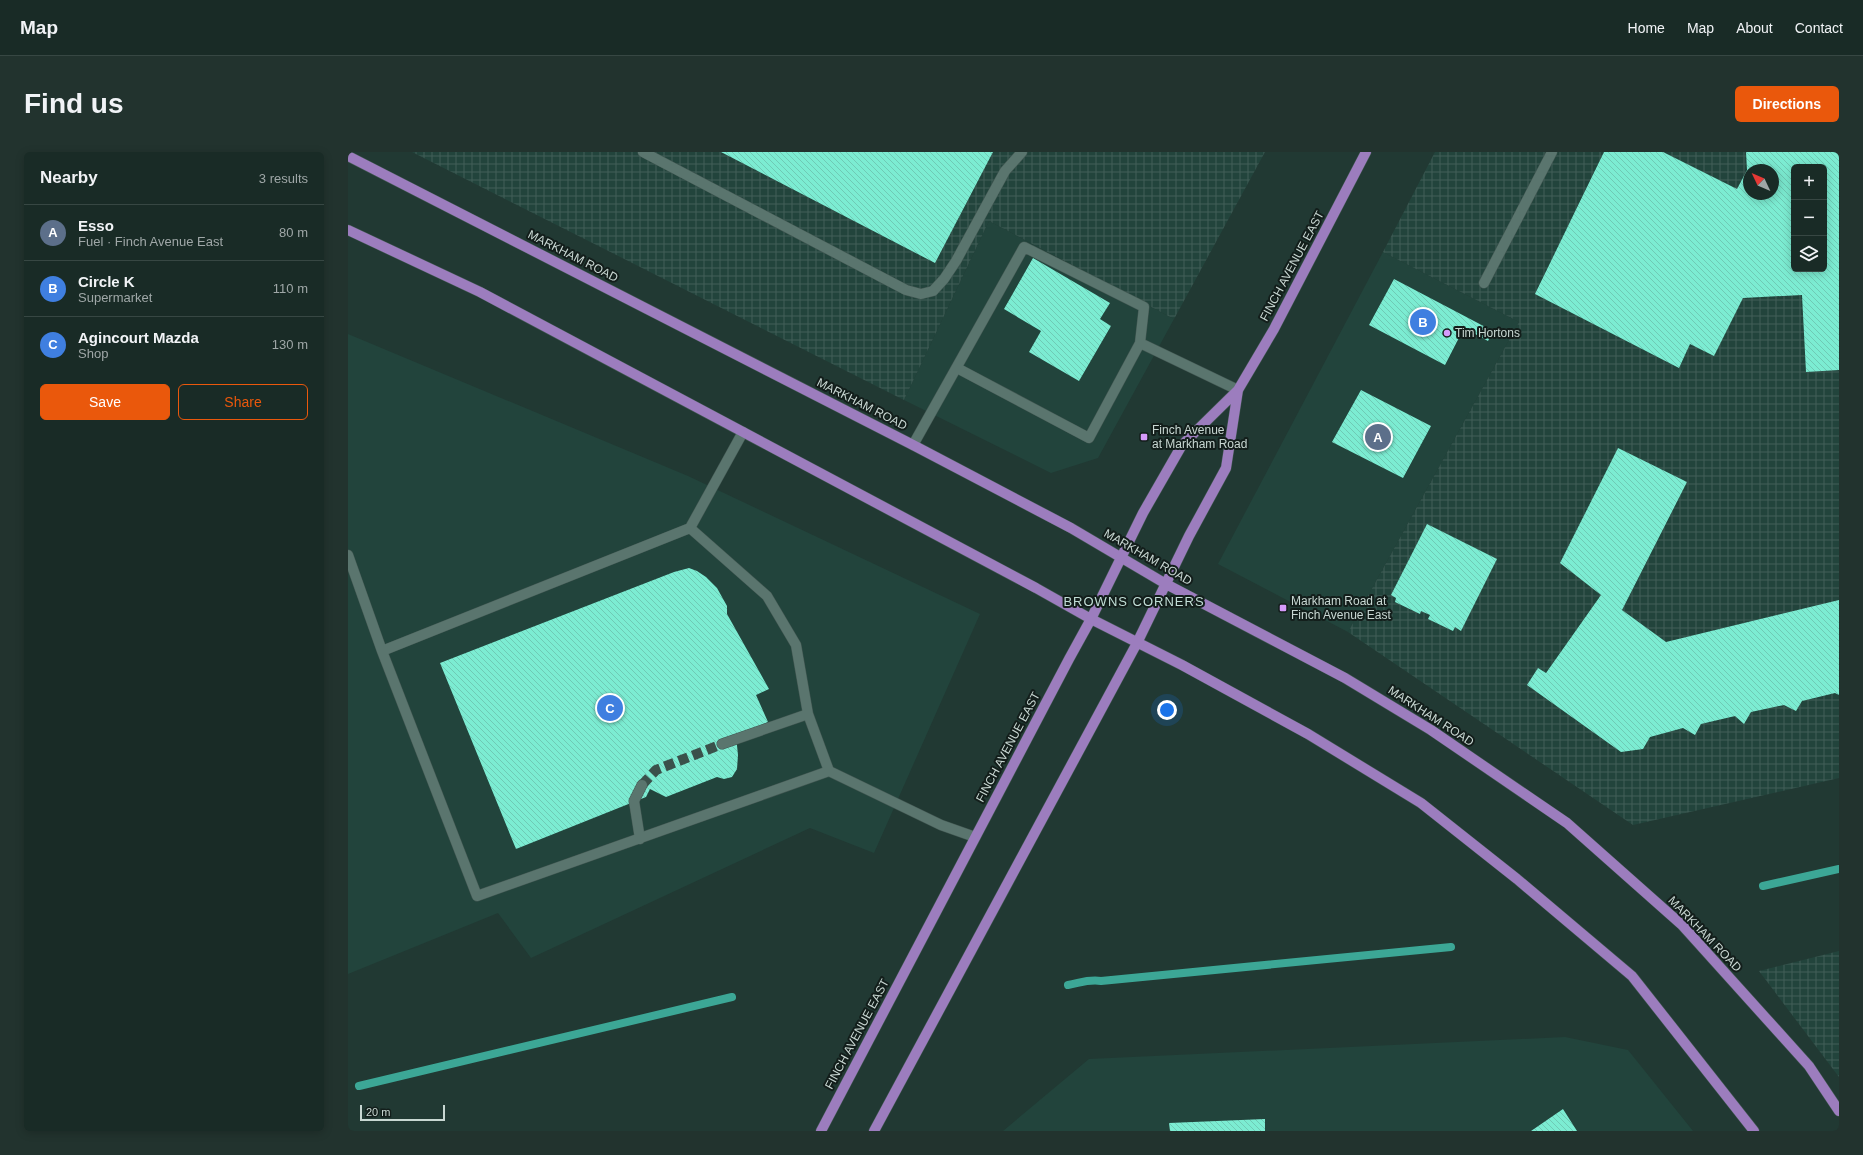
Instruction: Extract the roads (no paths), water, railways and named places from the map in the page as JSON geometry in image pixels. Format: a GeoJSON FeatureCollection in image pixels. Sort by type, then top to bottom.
{"type":"FeatureCollection","features":[{"type":"Feature","properties":{"kind":"main road","name":"FINCH AVENUE EAST"},"geometry":{"type":"LineString","coordinates":[[820,1131],[1091,619],[1143,513],[1182,445],[1238,390],[1274,329],[1366,152]]}},
{"type":"Feature","properties":{"kind":"main road","name":"MARKHAM ROAD"},"geometry":{"type":"LineString","coordinates":[[348,156],[914,445],[1122,557],[1166,584],[1345,678],[1431,730],[1566,823],[1682,925],[1809,1066],[1839,1112]]}},
{"type":"Feature","properties":{"kind":"main road"},"geometry":{"type":"LineString","coordinates":[[348,230],[480,292],[1036,588],[1091,619],[1182,665],[1308,734],[1421,803],[1511,874],[1632,976],[1754,1131]]}},
{"type":"Feature","properties":{"kind":"main road","name":"FINCH AVENUE EAST"},"geometry":{"type":"LineString","coordinates":[[874,1131],[1138,643],[1189,536],[1226,468],[1238,390]]}},
{"type":"Feature","properties":{"kind":"lane"},"geometry":{"type":"LineString","coordinates":[[643,152],[906,290],[922,294],[933,291],[944,279],[956,261],[1005,171],[1022,152]]}},
{"type":"Feature","properties":{"kind":"lane"},"geometry":{"type":"LineString","coordinates":[[1484,283],[1552,152]]}},
{"type":"Feature","properties":{"kind":"lane"},"geometry":{"type":"LineString","coordinates":[[914,445],[1024,247],[1144,307],[1140,343],[1089,438],[957,368]]}},
{"type":"Feature","properties":{"kind":"lane"},"geometry":{"type":"LineString","coordinates":[[1140,343],[1238,390]]}},
{"type":"Feature","properties":{"kind":"lane"},"geometry":{"type":"LineString","coordinates":[[382,651],[690,528],[743,432]]}},
{"type":"Feature","properties":{"kind":"lane"},"geometry":{"type":"LineString","coordinates":[[690,528],[767,596],[796,645],[808,714],[829,771],[941,825],[975,837]]}},
{"type":"Feature","properties":{"kind":"lane"},"geometry":{"type":"LineString","coordinates":[[348,556],[382,651],[477,896],[829,771]]}},
{"type":"Feature","properties":{"kind":"lane"},"geometry":{"type":"LineString","coordinates":[[722,744],[808,714]]}},
{"type":"Feature","properties":{"kind":"lane"},"geometry":{"type":"LineString","coordinates":[[640,839],[634,801],[642,785]]}},
{"type":"Feature","properties":{"kind":"waterway"},"geometry":{"type":"LineString","coordinates":[[1763,886],[1839,869]]}},
{"type":"Feature","properties":{"kind":"waterway"},"geometry":{"type":"LineString","coordinates":[[1068,985],[1088,981],[1101,981],[1451,947]]}},
{"type":"Feature","properties":{"kind":"waterway"},"geometry":{"type":"LineString","coordinates":[[359,1086],[732,997]]}},
{"type":"Feature","properties":{"kind":"tunnel"},"geometry":{"type":"LineString","coordinates":[[642,785],[656,770],[722,744]]}},
{"type":"Feature","properties":{"kind":"place","name":"Circle K"},"geometry":{"type":"Point","coordinates":[1423,322]}},
{"type":"Feature","properties":{"kind":"place","name":"Tim Hortons"},"geometry":{"type":"Point","coordinates":[1447,333]}},
{"type":"Feature","properties":{"kind":"place","name":"Finch Avenue at Markham Road"},"geometry":{"type":"Point","coordinates":[1144,437]}},
{"type":"Feature","properties":{"kind":"place","name":"Esso"},"geometry":{"type":"Point","coordinates":[1378,437]}},
{"type":"Feature","properties":{"kind":"place","name":"Markham Road at Finch Avenue East"},"geometry":{"type":"Point","coordinates":[1283,608]}},
{"type":"Feature","properties":{"kind":"place","name":"Agincourt Mazda"},"geometry":{"type":"Point","coordinates":[610,708]}},
{"type":"Feature","properties":{"kind":"district","name":"BROWNS CORNERS"},"geometry":{"type":"Point","coordinates":[1134,601]}}]}
